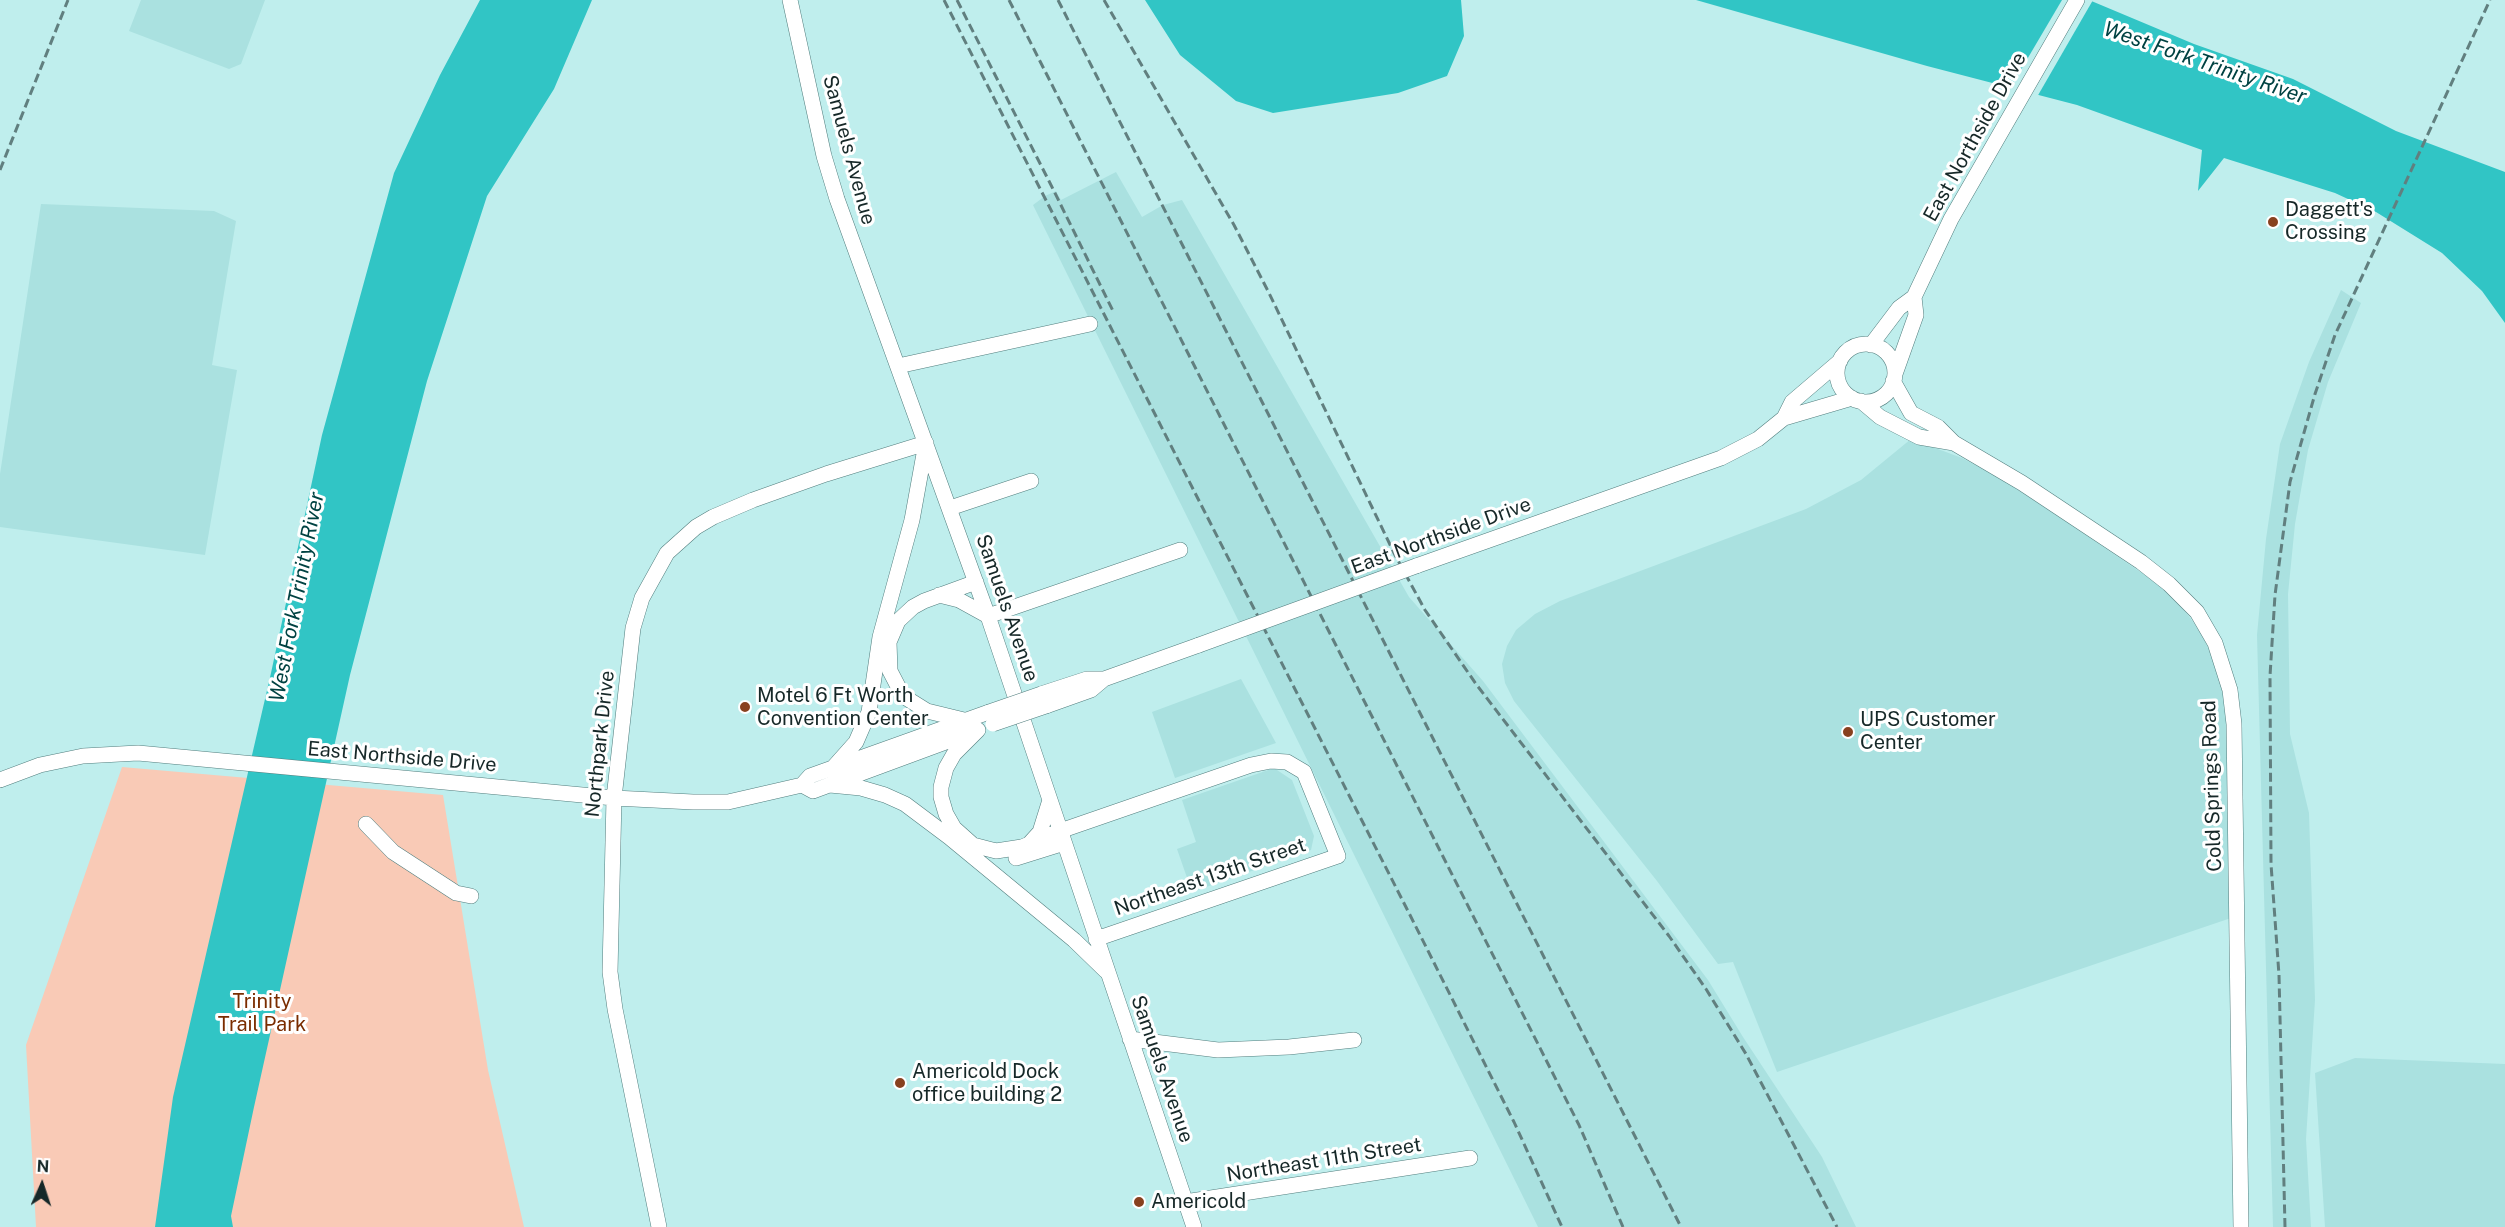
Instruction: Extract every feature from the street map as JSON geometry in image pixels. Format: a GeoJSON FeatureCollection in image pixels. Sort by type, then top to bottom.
{"type":"FeatureCollection","features":[{"type":"Feature","properties":{"kind":"street","name":"Samuels Avenue"},"geometry":{"type":"LineString","coordinates":[[790,0],[831,177],[975,578],[1194,1227]]}},
{"type":"Feature","properties":{"kind":"street","name":"East Northside Drive"},"geometry":{"type":"LineString","coordinates":[[1871,345],[1899,308],[1914,297],[1965,195],[2078,0]]}},
{"type":"Feature","properties":{"kind":"street","name":"East Northside Drive"},"geometry":{"type":"LineString","coordinates":[[1894,378],[1916,315],[1914,297]]}},
{"type":"Feature","properties":{"kind":"street"},"geometry":{"type":"LineString","coordinates":[[898,366],[1090,324]]}},
{"type":"Feature","properties":{"kind":"street"},"geometry":{"type":"LineString","coordinates":[[1857,345],[1871,345],[1884,351],[1890,358],[1894,378],[1887,393],[1879,399],[1856,400],[1839,384],[1837,375],[1840,360],[1848,350],[1857,345]]}},
{"type":"Feature","properties":{"kind":"street","name":"East Northside Drive"},"geometry":{"type":"LineString","coordinates":[[0,780],[40,765],[83,756],[138,753],[614,798],[728,802],[802,785],[810,776],[831,777],[1044,700],[1091,690],[1104,679],[1721,458],[1758,439],[1784,417],[1792,402],[1840,360]]}},
{"type":"Feature","properties":{"kind":"street","name":"Cold Springs Road"},"geometry":{"type":"LineString","coordinates":[[1894,378],[1911,413],[1938,427],[1954,443],[2022,483],[2141,562],[2169,584],[2197,612],[2222,660],[2230,690],[2235,738],[2241,1227]]}},
{"type":"Feature","properties":{"kind":"street","name":"East Northside Drive"},"geometry":{"type":"LineString","coordinates":[[1784,417],[1856,400]]}},
{"type":"Feature","properties":{"kind":"street","name":"Cold Springs Road"},"geometry":{"type":"LineString","coordinates":[[1856,400],[1880,417],[1919,436],[1954,443]]}},
{"type":"Feature","properties":{"kind":"street"},"geometry":{"type":"LineString","coordinates":[[926,442],[915,508],[880,637],[864,727],[831,777],[885,795],[904,804],[1074,940],[1108,973]]}},
{"type":"Feature","properties":{"kind":"street","name":"Northpark Drive"},"geometry":{"type":"LineString","coordinates":[[659,1227],[615,1009],[610,972],[614,798],[633,628],[642,598],[667,553],[696,527],[716,515],[804,482],[926,442]]}},
{"type":"Feature","properties":{"kind":"street"},"geometry":{"type":"LineString","coordinates":[[950,508],[1031,481]]}},
{"type":"Feature","properties":{"kind":"street"},"geometry":{"type":"LineString","coordinates":[[939,595],[969,604],[988,616],[1180,550]]}},
{"type":"Feature","properties":{"kind":"street"},"geometry":{"type":"LineString","coordinates":[[888,614],[916,594],[975,578]]}},
{"type":"Feature","properties":{"kind":"street"},"geometry":{"type":"LineString","coordinates":[[975,578],[913,607],[898,621],[889,642],[890,671],[898,688],[909,702],[972,725],[943,776],[941,797],[946,814],[954,828],[964,838],[984,849],[1011,850],[1062,837]]}},
{"type":"Feature","properties":{"kind":"street","name":"Northeast 13th Street"},"geometry":{"type":"LineString","coordinates":[[1062,837],[1251,765],[1271,761],[1287,762],[1304,772],[1338,856],[1096,939]]}},
{"type":"Feature","properties":{"kind":"street"},"geometry":{"type":"LineString","coordinates":[[1029,844],[1040,832],[1050,800]]}},
{"type":"Feature","properties":{"kind":"street"},"geometry":{"type":"LineString","coordinates":[[366,824],[393,852],[456,893],[471,896]]}},
{"type":"Feature","properties":{"kind":"street"},"geometry":{"type":"LineString","coordinates":[[975,859],[1021,858],[1062,837]]}},
{"type":"Feature","properties":{"kind":"street"},"geometry":{"type":"LineString","coordinates":[[1130,1039],[1218,1050],[1289,1047],[1354,1040]]}},
{"type":"Feature","properties":{"kind":"street","name":"Northeast 11th Street"},"geometry":{"type":"LineString","coordinates":[[1185,1202],[1470,1158]]}},
{"type":"Feature","properties":{"kind":"shaded area"},"geometry":{"type":"Polygon","coordinates":[[[141,0],[265,0],[241,64],[229,69],[129,31],[141,0]]]}},
{"type":"Feature","properties":{"kind":"shaded area"},"geometry":{"type":"Polygon","coordinates":[[[1116,172],[1142,217],[1163,205],[1182,200],[1409,597],[1483,681],[1708,980],[1822,1157],[1856,1227],[1538,1227],[1033,205],[1056,191],[1061,200],[1116,172]]]}},
{"type":"Feature","properties":{"kind":"shaded area"},"geometry":{"type":"Polygon","coordinates":[[[41,204],[214,211],[236,221],[212,365],[237,370],[205,555],[0,527],[0,474],[41,204]]]}},
{"type":"Feature","properties":{"kind":"shaded area"},"geometry":{"type":"Polygon","coordinates":[[[2341,290],[2361,303],[2328,382],[2308,450],[2295,524],[2288,594],[2290,734],[2309,813],[2315,1000],[2306,1139],[2311,1227],[2273,1227],[2257,635],[2266,539],[2280,444],[2309,362],[2341,290]]]}},
{"type":"Feature","properties":{"kind":"shaded area"},"geometry":{"type":"Polygon","coordinates":[[[1911,439],[1962,458],[1998,477],[2149,578],[2174,598],[2191,619],[2203,637],[2215,663],[2226,710],[2231,918],[1777,1072],[1733,962],[1718,964],[1657,881],[1514,701],[1505,683],[1502,664],[1507,646],[1516,630],[1535,614],[1560,601],[1806,509],[1861,480],[1911,439]]]}},
{"type":"Feature","properties":{"kind":"shaded area"},"geometry":{"type":"Polygon","coordinates":[[[1241,679],[1276,743],[1175,778],[1152,712],[1241,679]]]}},
{"type":"Feature","properties":{"kind":"shaded area"},"geometry":{"type":"Polygon","coordinates":[[[1274,768],[1292,780],[1314,836],[1311,850],[1192,892],[1177,849],[1196,842],[1182,800],[1274,768]]]}},
{"type":"Feature","properties":{"kind":"shaded area"},"geometry":{"type":"Polygon","coordinates":[[[2355,1058],[2505,1064],[2505,1227],[2325,1227],[2315,1073],[2355,1058]]]}},
{"type":"Feature","properties":{"kind":"green space","name":"Trinity Trail Park"},"geometry":{"type":"Polygon","coordinates":[[[122,767],[443,795],[488,1070],[524,1227],[36,1227],[26,1045],[122,767]]]}},
{"type":"Feature","properties":{"kind":"water","name":"West Fork Trinity River"},"geometry":{"type":"Polygon","coordinates":[[[480,0],[592,0],[554,89],[487,196],[427,381],[350,675],[254,1107],[231,1216],[233,1227],[155,1227],[173,1097],[271,673],[322,435],[394,173],[440,75],[480,0]]]}},
{"type":"Feature","properties":{"kind":"water"},"geometry":{"type":"Polygon","coordinates":[[[1145,0],[1461,0],[1464,36],[1447,76],[1398,93],[1273,113],[1236,101],[1180,55],[1145,0]]]}},
{"type":"Feature","properties":{"kind":"water","name":"West Fork Trinity River"},"geometry":{"type":"Polygon","coordinates":[[[1696,0],[2089,0],[2194,44],[2293,79],[2396,131],[2505,172],[2505,323],[2482,291],[2442,253],[2376,212],[2335,193],[2224,158],[2198,191],[2202,150],[2077,105],[1927,66],[1696,0]]]}},
{"type":"Feature","properties":{"kind":"pier"},"geometry":{"type":"Polygon","coordinates":[[[2062,0],[2093,0],[2037,97],[2009,90],[2062,0]]]}},
{"type":"Feature","properties":{"kind":"railway"},"geometry":{"type":"LineString","coordinates":[[0,170],[68,0]]}},
{"type":"Feature","properties":{"kind":"railway"},"geometry":{"type":"LineString","coordinates":[[944,0],[1410,915],[1514,1122],[1562,1227]]}},
{"type":"Feature","properties":{"kind":"railway"},"geometry":{"type":"LineString","coordinates":[[957,0],[1113,311]]}},
{"type":"Feature","properties":{"kind":"railway"},"geometry":{"type":"LineString","coordinates":[[1009,0],[1579,1125],[1623,1227]]}},
{"type":"Feature","properties":{"kind":"railway"},"geometry":{"type":"LineString","coordinates":[[1058,0],[1681,1227]]}},
{"type":"Feature","properties":{"kind":"railway"},"geometry":{"type":"LineString","coordinates":[[1104,0],[1234,225],[1395,555],[1425,610],[1476,684],[1669,936],[1706,989],[1746,1054],[1837,1227]]}},
{"type":"Feature","properties":{"kind":"railway"},"geometry":{"type":"LineString","coordinates":[[2285,1227],[2279,975],[2271,864],[2270,676],[2275,595],[2290,482],[2315,394],[2335,335],[2490,0]]}},
{"type":"Feature","properties":{"kind":"place","name":"Daggett's Crossing"},"geometry":{"type":"Point","coordinates":[2273,222]}},
{"type":"Feature","properties":{"kind":"place","name":"Motel 6 Ft Worth Convention Center"},"geometry":{"type":"Point","coordinates":[745,707]}},
{"type":"Feature","properties":{"kind":"place","name":"UPS Customer Center"},"geometry":{"type":"Point","coordinates":[1848,732]}},
{"type":"Feature","properties":{"kind":"place","name":"Americold Dock office building 2"},"geometry":{"type":"Point","coordinates":[900,1083]}},
{"type":"Feature","properties":{"kind":"place","name":"Americold"},"geometry":{"type":"Point","coordinates":[1139,1202]}}]}
